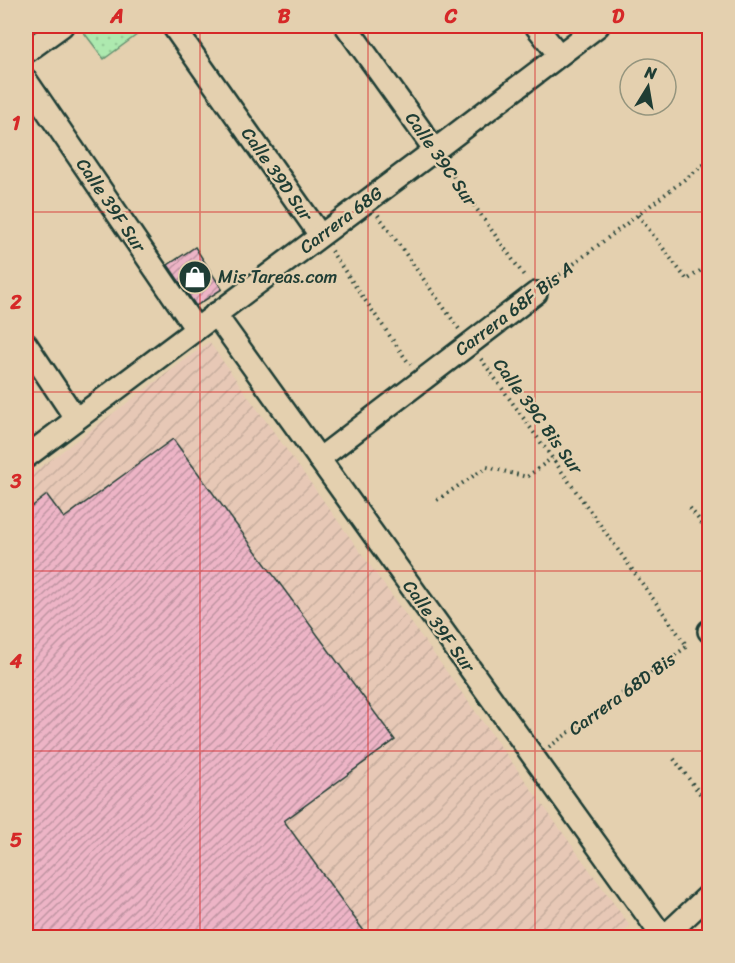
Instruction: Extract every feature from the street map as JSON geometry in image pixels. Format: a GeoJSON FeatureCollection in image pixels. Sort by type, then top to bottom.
{"type":"FeatureCollection","features":[{"type":"Feature","properties":{"kind":"street"},"geometry":{"type":"LineString","coordinates":[[26,52],[62,26]]}},
{"type":"Feature","properties":{"kind":"street","name":"Calle 39D Sur"},"geometry":{"type":"LineString","coordinates":[[173,26],[320,236]]}},
{"type":"Feature","properties":{"kind":"street","name":"Calle 39C Sur"},"geometry":{"type":"LineString","coordinates":[[346,26],[435,150]]}},
{"type":"Feature","properties":{"kind":"street"},"geometry":{"type":"LineString","coordinates":[[536,26],[559,55]]}},
{"type":"Feature","properties":{"kind":"street","name":"Carrera 68G"},"geometry":{"type":"LineString","coordinates":[[26,457],[597,26]]}},
{"type":"Feature","properties":{"kind":"street","name":"Calle 39F Sur"},"geometry":{"type":"LineString","coordinates":[[26,80],[196,329]]}},
{"type":"Feature","properties":{"kind":"street","name":"Carrera 68F Bis A"},"geometry":{"type":"LineString","coordinates":[[319,459],[536,293]]}},
{"type":"Feature","properties":{"kind":"street","name":"Calle 39F Sur"},"geometry":{"type":"LineString","coordinates":[[215,314],[663,937]]}},
{"type":"Feature","properties":{"kind":"street"},"geometry":{"type":"LineString","coordinates":[[26,344],[76,419]]}},
{"type":"Feature","properties":{"kind":"street"},"geometry":{"type":"LineString","coordinates":[[663,937],[710,894]]}},
{"type":"Feature","properties":{"kind":"path","name":"Calle 39C Sur"},"geometry":{"type":"LineString","coordinates":[[435,150],[536,293]]}},
{"type":"Feature","properties":{"kind":"path","name":"Carrera 68F Bis A"},"geometry":{"type":"LineString","coordinates":[[536,293],[710,160]]}},
{"type":"Feature","properties":{"kind":"path","name":"Calle 39C Bis Sur"},"geometry":{"type":"LineString","coordinates":[[367,200],[687,646]]}},
{"type":"Feature","properties":{"kind":"path"},"geometry":{"type":"LineString","coordinates":[[638,215],[687,280],[710,264]]}},
{"type":"Feature","properties":{"kind":"path","name":"Calle 39D Sur"},"geometry":{"type":"LineString","coordinates":[[320,236],[421,381]]}},
{"type":"Feature","properties":{"kind":"path"},"geometry":{"type":"LineString","coordinates":[[437,500],[487,467],[527,477],[552,458]]}},
{"type":"Feature","properties":{"kind":"path"},"geometry":{"type":"LineString","coordinates":[[690,508],[710,534]]}},
{"type":"Feature","properties":{"kind":"path","name":"Carrera 68D Bis"},"geometry":{"type":"LineString","coordinates":[[534,758],[709,631]]}},
{"type":"Feature","properties":{"kind":"path"},"geometry":{"type":"LineString","coordinates":[[674,759],[710,807]]}},
{"type":"Feature","properties":{"kind":"shaded area"},"geometry":{"type":"Polygon","coordinates":[[[209,342],[630,926],[616,938],[26,938],[26,478],[209,342]]]}},
{"type":"Feature","properties":{"kind":"green space"},"geometry":{"type":"Polygon","coordinates":[[[79,26],[149,26],[104,59],[79,26]]]}},
{"type":"Feature","properties":{"kind":"building","name":"Mis Tareas.com"},"geometry":{"type":"Polygon","coordinates":[[[195,247],[222,289],[196,306],[168,265],[195,247]]]}},
{"type":"Feature","properties":{"kind":"building"},"geometry":{"type":"Polygon","coordinates":[[[173,439],[395,740],[284,821],[369,938],[26,938],[26,511],[47,495],[64,518],[173,439]]]}},
{"type":"Feature","properties":{"kind":"place","name":"Mis Tareas.com"},"geometry":{"type":"Point","coordinates":[195,277]}}]}
